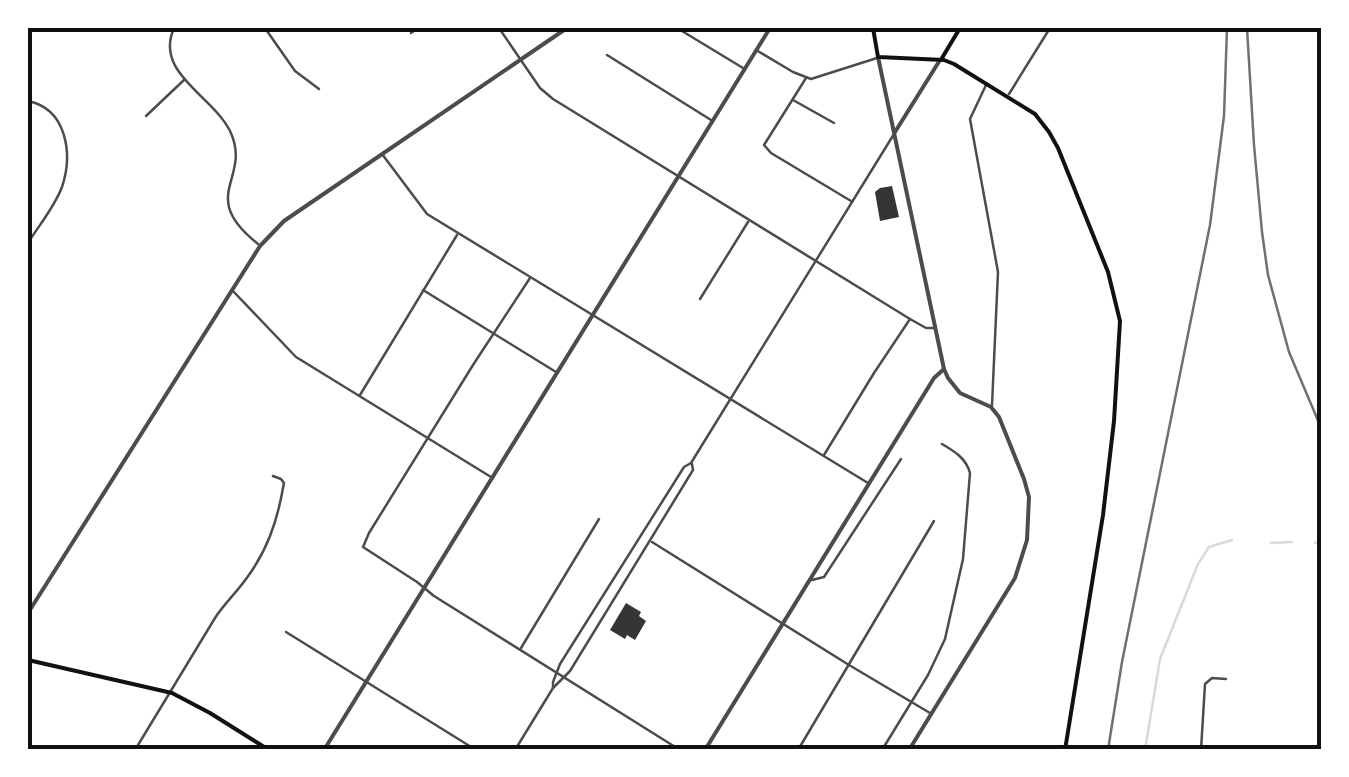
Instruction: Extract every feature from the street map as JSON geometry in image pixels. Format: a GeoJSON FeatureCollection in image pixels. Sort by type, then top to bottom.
{"type":"FeatureCollection","features":[{"type":"Feature","properties":{"kind":"main road"},"geometry":{"type":"LineString","coordinates":[[873,28],[878,57],[954,64],[1035,114],[1058,148],[1108,272],[1120,321],[1114,421],[1066,750]]}},
{"type":"Feature","properties":{"kind":"main road"},"geometry":{"type":"LineString","coordinates":[[940,60],[960,28]]}},
{"type":"Feature","properties":{"kind":"main road"},"geometry":{"type":"LineString","coordinates":[[28,660],[170,692],[268,750]]}},
{"type":"Feature","properties":{"kind":"street"},"geometry":{"type":"LineString","coordinates":[[174,28],[168,43],[169,56],[232,136],[235,162],[228,192],[230,214],[260,246]]}},
{"type":"Feature","properties":{"kind":"street"},"geometry":{"type":"LineString","coordinates":[[260,28],[268,31],[295,71],[319,89]]}},
{"type":"Feature","properties":{"kind":"street"},"geometry":{"type":"LineString","coordinates":[[410,32],[418,28]]}},
{"type":"Feature","properties":{"kind":"street"},"geometry":{"type":"LineString","coordinates":[[499,28],[540,88],[552,99],[910,320],[934,328]]}},
{"type":"Feature","properties":{"kind":"street"},"geometry":{"type":"LineString","coordinates":[[28,613],[260,246],[284,222],[567,28]]}},
{"type":"Feature","properties":{"kind":"street"},"geometry":{"type":"LineString","coordinates":[[677,28],[744,69]]}},
{"type":"Feature","properties":{"kind":"street"},"geometry":{"type":"LineString","coordinates":[[324,750],[770,28]]}},
{"type":"Feature","properties":{"kind":"street"},"geometry":{"type":"LineString","coordinates":[[1008,96],[1050,28]]}},
{"type":"Feature","properties":{"kind":"street"},"geometry":{"type":"LineString","coordinates":[[756,50],[806,78],[878,57],[944,369],[960,394],[991,406],[1024,479],[1030,509],[1027,540],[1015,578],[909,750]]}},
{"type":"Feature","properties":{"kind":"street"},"geometry":{"type":"LineString","coordinates":[[606,55],[712,121]]}},
{"type":"Feature","properties":{"kind":"street"},"geometry":{"type":"LineString","coordinates":[[553,688],[556,672],[684,467],[692,463],[940,60]]}},
{"type":"Feature","properties":{"kind":"street"},"geometry":{"type":"LineString","coordinates":[[806,78],[765,141],[766,149],[852,202]]}},
{"type":"Feature","properties":{"kind":"street"},"geometry":{"type":"LineString","coordinates":[[146,116],[186,80]]}},
{"type":"Feature","properties":{"kind":"street"},"geometry":{"type":"LineString","coordinates":[[988,83],[970,120],[998,272],[991,406]]}},
{"type":"Feature","properties":{"kind":"street"},"geometry":{"type":"LineString","coordinates":[[792,99],[834,124]]}},
{"type":"Feature","properties":{"kind":"street"},"geometry":{"type":"LineString","coordinates":[[28,100],[53,116],[67,144],[62,186],[28,243]]}},
{"type":"Feature","properties":{"kind":"street"},"geometry":{"type":"LineString","coordinates":[[382,154],[422,210],[869,484]]}},
{"type":"Feature","properties":{"kind":"street"},"geometry":{"type":"LineString","coordinates":[[700,300],[749,220]]}},
{"type":"Feature","properties":{"kind":"street"},"geometry":{"type":"LineString","coordinates":[[360,396],[458,234]]}},
{"type":"Feature","properties":{"kind":"street"},"geometry":{"type":"LineString","coordinates":[[530,278],[363,544],[424,588],[680,750]]}},
{"type":"Feature","properties":{"kind":"street"},"geometry":{"type":"LineString","coordinates":[[232,290],[296,357],[492,478]]}},
{"type":"Feature","properties":{"kind":"street"},"geometry":{"type":"LineString","coordinates":[[423,290],[557,372]]}},
{"type":"Feature","properties":{"kind":"street"},"geometry":{"type":"LineString","coordinates":[[824,456],[910,320]]}},
{"type":"Feature","properties":{"kind":"street"},"geometry":{"type":"LineString","coordinates":[[705,750],[934,378],[944,369]]}},
{"type":"Feature","properties":{"kind":"street"},"geometry":{"type":"LineString","coordinates":[[882,750],[946,638],[966,541],[970,473],[961,456],[942,444]]}},
{"type":"Feature","properties":{"kind":"street"},"geometry":{"type":"LineString","coordinates":[[810,580],[824,577],[901,459]]}},
{"type":"Feature","properties":{"kind":"street"},"geometry":{"type":"LineString","coordinates":[[515,750],[553,688],[565,678],[694,470],[692,463]]}},
{"type":"Feature","properties":{"kind":"street"},"geometry":{"type":"LineString","coordinates":[[135,750],[273,534],[284,484],[281,478],[273,476]]}},
{"type":"Feature","properties":{"kind":"street"},"geometry":{"type":"LineString","coordinates":[[520,650],[600,519]]}},
{"type":"Feature","properties":{"kind":"street"},"geometry":{"type":"LineString","coordinates":[[798,750],[934,521]]}},
{"type":"Feature","properties":{"kind":"street"},"geometry":{"type":"LineString","coordinates":[[650,541],[932,714]]}},
{"type":"Feature","properties":{"kind":"street"},"geometry":{"type":"LineString","coordinates":[[286,632],[476,750]]}},
{"type":"Feature","properties":{"kind":"street"},"geometry":{"type":"LineString","coordinates":[[1201,750],[1205,684],[1212,678],[1226,679]]}},
{"type":"Feature","properties":{"kind":"street"},"geometry":{"type":"LineString","coordinates":[[42,750],[60,750]]}},
{"type":"Feature","properties":{"kind":"building"},"geometry":{"type":"Polygon","coordinates":[[[892,186],[899,217],[880,221],[875,192],[892,186]]]}},
{"type":"Feature","properties":{"kind":"building"},"geometry":{"type":"Polygon","coordinates":[[[626,603],[641,612],[639,616],[646,621],[635,640],[610,630],[626,603]]]}},
{"type":"Feature","properties":{"kind":"waterway"},"geometry":{"type":"LineString","coordinates":[[1145,750],[1160,659],[1198,564],[1209,547],[1232,540]]}},
{"type":"Feature","properties":{"kind":"waterway"},"geometry":{"type":"LineString","coordinates":[[1271,543],[1292,542]]}},
{"type":"Feature","properties":{"kind":"waterway"},"geometry":{"type":"LineString","coordinates":[[1315,543],[1322,542]]}},
{"type":"Feature","properties":{"kind":"railway"},"geometry":{"type":"LineString","coordinates":[[1108,750],[1122,662],[1210,225],[1224,116],[1227,28]]}},
{"type":"Feature","properties":{"kind":"railway"},"geometry":{"type":"LineString","coordinates":[[1247,28],[1268,275],[1289,352],[1322,430]]}}]}
